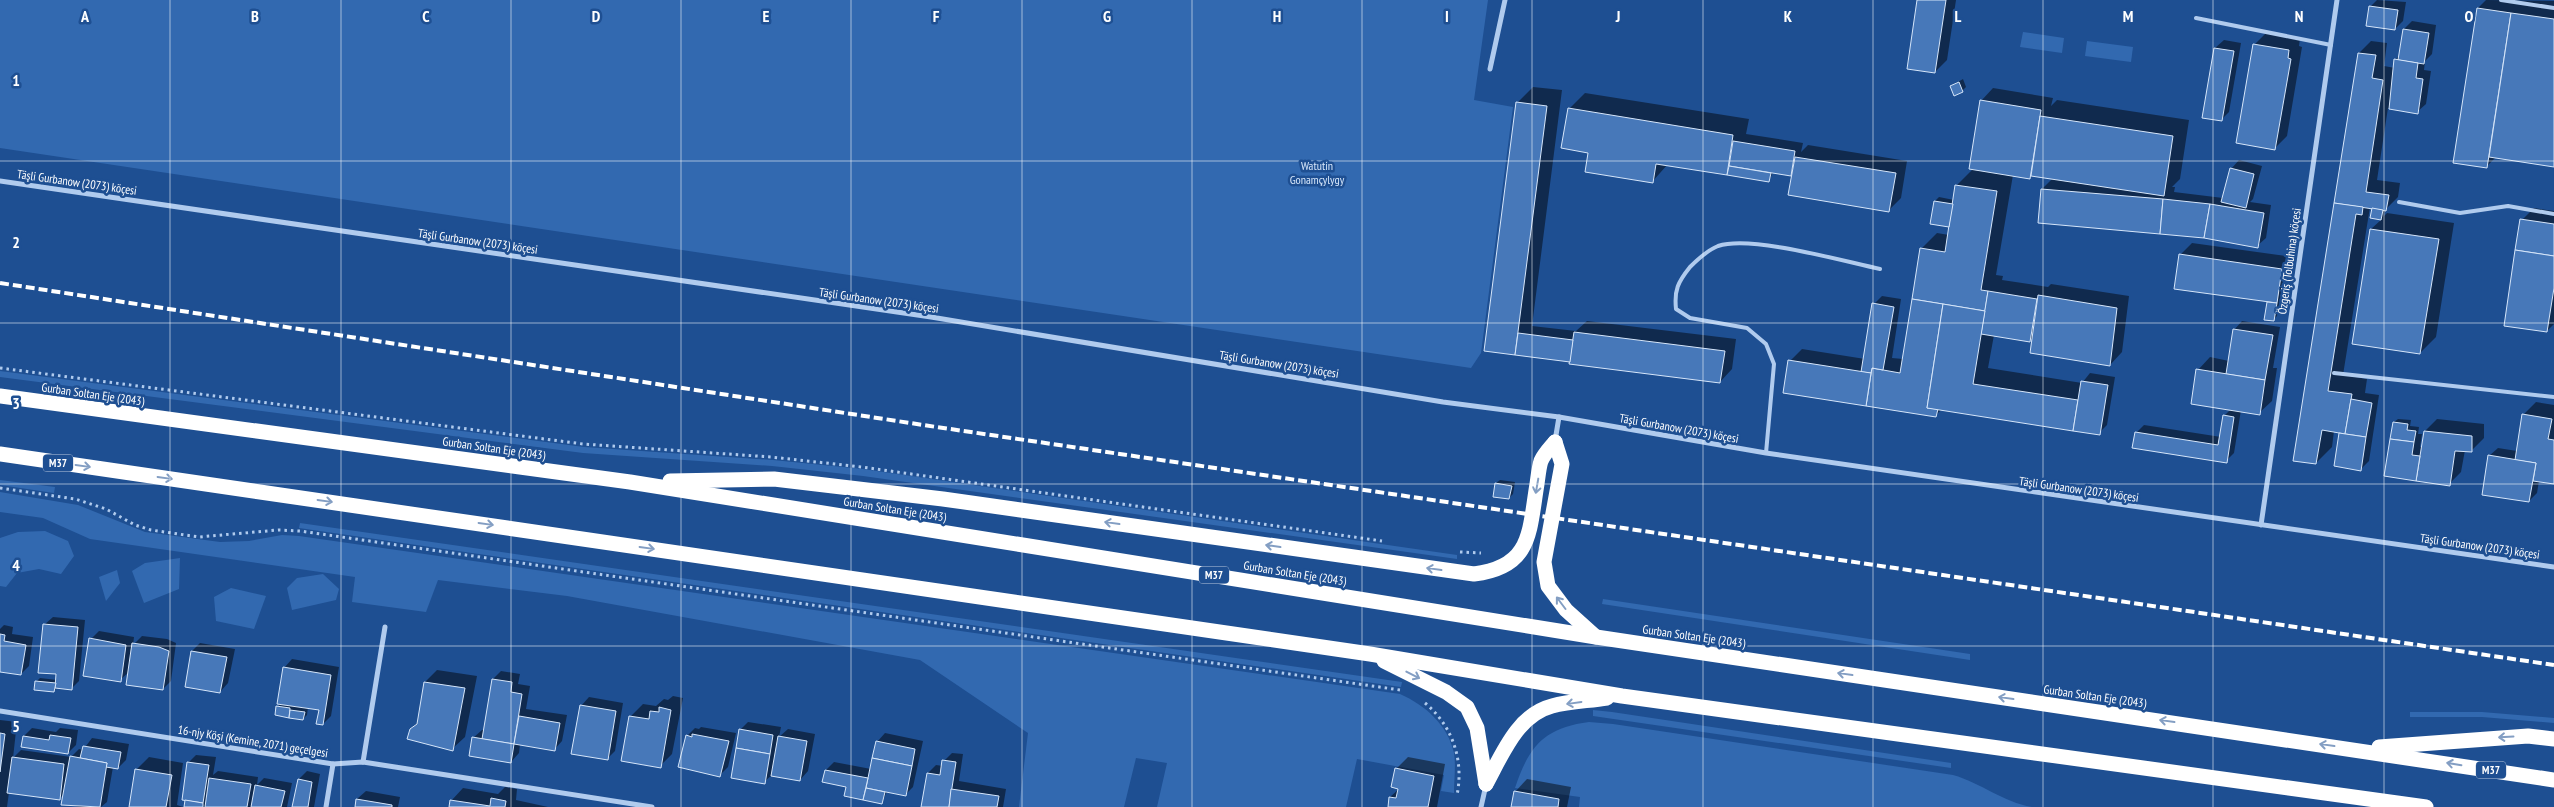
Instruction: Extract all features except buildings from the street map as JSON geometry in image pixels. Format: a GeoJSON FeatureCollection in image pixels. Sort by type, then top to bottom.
{"type":"FeatureCollection","features":[{"type":"Feature","properties":{"kind":"highway","name":"Gurban Soltan Eje (2043)"},"geometry":{"type":"LineString","coordinates":[[0,396],[630,482],[1596,637],[2554,780]]}},
{"type":"Feature","properties":{"kind":"highway"},"geometry":{"type":"LineString","coordinates":[[630,482],[774,479],[943,500],[1474,574],[1492,572],[1508,564],[1520,554],[1528,535],[1541,461],[1555,442]]}},
{"type":"Feature","properties":{"kind":"highway"},"geometry":{"type":"LineString","coordinates":[[1555,442],[1562,464],[1544,562],[1548,586],[1566,610],[1596,637]]}},
{"type":"Feature","properties":{"kind":"highway","name":"M37"},"geometry":{"type":"LineString","coordinates":[[0,454],[1370,654],[1622,696],[2426,807]]}},
{"type":"Feature","properties":{"kind":"highway"},"geometry":{"type":"LineString","coordinates":[[1370,654],[1446,692],[1467,707],[1478,728],[1486,784]]}},
{"type":"Feature","properties":{"kind":"highway"},"geometry":{"type":"LineString","coordinates":[[1486,784],[1514,732],[1530,716],[1551,706],[1622,696]]}},
{"type":"Feature","properties":{"kind":"highway"},"geometry":{"type":"LineString","coordinates":[[2355,749],[2528,736],[2554,739]]}},
{"type":"Feature","properties":{"kind":"highway"},"geometry":{"type":"LineString","coordinates":[[2344,797],[2369,807]]}},
{"type":"Feature","properties":{"kind":"street"},"geometry":{"type":"LineString","coordinates":[[1490,69],[1505,0]]}},
{"type":"Feature","properties":{"kind":"street","name":"Özgeriş (Tolbuhina) köçesi"},"geometry":{"type":"LineString","coordinates":[[2261,525],[2337,0]]}},
{"type":"Feature","properties":{"kind":"street","name":"Täşli Gurbanow (2073) köçesi"},"geometry":{"type":"LineString","coordinates":[[0,181],[931,317],[1443,402],[1559,417],[1766,453],[2554,567]]}},
{"type":"Feature","properties":{"kind":"street"},"geometry":{"type":"LineString","coordinates":[[1555,442],[1559,417]]}},
{"type":"Feature","properties":{"kind":"street"},"geometry":{"type":"LineString","coordinates":[[363,762],[385,627]]}},
{"type":"Feature","properties":{"kind":"street","name":"16-njy Köşi (Kemine, 2071) geçelgesi"},"geometry":{"type":"LineString","coordinates":[[0,711],[333,764],[363,762],[652,807]]}},
{"type":"Feature","properties":{"kind":"street"},"geometry":{"type":"LineString","coordinates":[[326,807],[333,764]]}},
{"type":"Feature","properties":{"kind":"street"},"geometry":{"type":"LineString","coordinates":[[1481,807],[1486,784]]}},
{"type":"Feature","properties":{"kind":"lane"},"geometry":{"type":"LineString","coordinates":[[2501,0],[2554,8]]}},
{"type":"Feature","properties":{"kind":"lane"},"geometry":{"type":"LineString","coordinates":[[2196,18],[2331,45]]}},
{"type":"Feature","properties":{"kind":"lane"},"geometry":{"type":"LineString","coordinates":[[2399,202],[2460,213],[2508,206],[2554,214]]}},
{"type":"Feature","properties":{"kind":"lane"},"geometry":{"type":"LineString","coordinates":[[1766,453],[1774,364],[1766,344],[1747,328],[1690,318],[1676,309],[1674,293],[1684,275],[1697,260],[1716,246],[1747,242],[1880,269]]}},
{"type":"Feature","properties":{"kind":"lane"},"geometry":{"type":"LineString","coordinates":[[2334,373],[2554,397]]}},
{"type":"Feature","properties":{"kind":"path"},"geometry":{"type":"LineString","coordinates":[[0,488],[75,499],[106,509],[151,530],[199,537],[278,530],[300,531],[1402,691]]}},
{"type":"Feature","properties":{"kind":"path"},"geometry":{"type":"LineString","coordinates":[[1419,698],[1430,707],[1450,733],[1458,753],[1460,782],[1457,795]]}},
{"type":"Feature","properties":{"kind":"green space","name":"Watutin Gonamçylygy"},"geometry":{"type":"Polygon","coordinates":[[[0,0],[1488,0],[1474,100],[1513,107],[1481,353],[1471,368],[0,148],[0,0]]]}},
{"type":"Feature","properties":{"kind":"green space"},"geometry":{"type":"Polygon","coordinates":[[[2023,32],[2064,38],[2062,53],[2020,47],[2023,32]]]}},
{"type":"Feature","properties":{"kind":"green space"},"geometry":{"type":"Polygon","coordinates":[[[2087,41],[2133,47],[2131,62],[2085,56],[2087,41]]]}},
{"type":"Feature","properties":{"kind":"green space"},"geometry":{"type":"Polygon","coordinates":[[[0,371],[584,447],[773,460],[863,469],[1457,555],[1457,559],[863,476],[772,466],[583,453],[0,377],[0,371]]]}},
{"type":"Feature","properties":{"kind":"green space"},"geometry":{"type":"Polygon","coordinates":[[[0,480],[55,487],[54,493],[0,485],[0,480]]]}},
{"type":"Feature","properties":{"kind":"green space"},"geometry":{"type":"Polygon","coordinates":[[[0,492],[78,505],[145,532],[220,542],[249,541],[282,535],[299,536],[1400,694],[1426,710],[1447,734],[1454,753],[1454,793],[1441,791],[1444,775],[1357,759],[1346,807],[1157,807],[1167,763],[1136,758],[1124,807],[1019,807],[1028,733],[920,660],[567,596],[438,580],[426,612],[352,602],[355,577],[90,539],[43,518],[0,512],[0,492]]]}},
{"type":"Feature","properties":{"kind":"green space"},"geometry":{"type":"Polygon","coordinates":[[[300,523],[1402,682],[1401,687],[299,528],[300,523]]]}},
{"type":"Feature","properties":{"kind":"green space"},"geometry":{"type":"Polygon","coordinates":[[[45,531],[68,541],[74,556],[61,574],[39,569],[17,573],[6,587],[0,586],[0,538],[18,532],[45,531]]]}},
{"type":"Feature","properties":{"kind":"green space"},"geometry":{"type":"Polygon","coordinates":[[[180,558],[179,589],[144,603],[132,571],[145,563],[180,558]]]}},
{"type":"Feature","properties":{"kind":"green space"},"geometry":{"type":"Polygon","coordinates":[[[117,570],[120,583],[106,601],[99,577],[117,570]]]}},
{"type":"Feature","properties":{"kind":"green space"},"geometry":{"type":"Polygon","coordinates":[[[323,574],[339,589],[336,600],[292,610],[287,588],[297,578],[323,574]]]}},
{"type":"Feature","properties":{"kind":"green space"},"geometry":{"type":"Polygon","coordinates":[[[231,588],[266,596],[254,629],[216,621],[214,597],[231,588]]]}},
{"type":"Feature","properties":{"kind":"green space"},"geometry":{"type":"Polygon","coordinates":[[[1603,599],[1970,654],[1970,660],[1602,604],[1603,599]]]}},
{"type":"Feature","properties":{"kind":"green space"},"geometry":{"type":"Polygon","coordinates":[[[1593,710],[1951,763],[1951,768],[1593,716],[1593,710]]]}},
{"type":"Feature","properties":{"kind":"green space"},"geometry":{"type":"Polygon","coordinates":[[[2410,712],[2482,712],[2554,718],[2554,723],[2482,717],[2410,717],[2410,712]]]}},
{"type":"Feature","properties":{"kind":"green space"},"geometry":{"type":"Polygon","coordinates":[[[1589,722],[1953,775],[2011,801],[2032,807],[1579,807],[1580,797],[1515,788],[1526,761],[1540,742],[1560,729],[1589,722]]]}},
{"type":"Feature","properties":{"kind":"railway"},"geometry":{"type":"LineString","coordinates":[[0,283],[923,425],[2554,665]]}}]}
